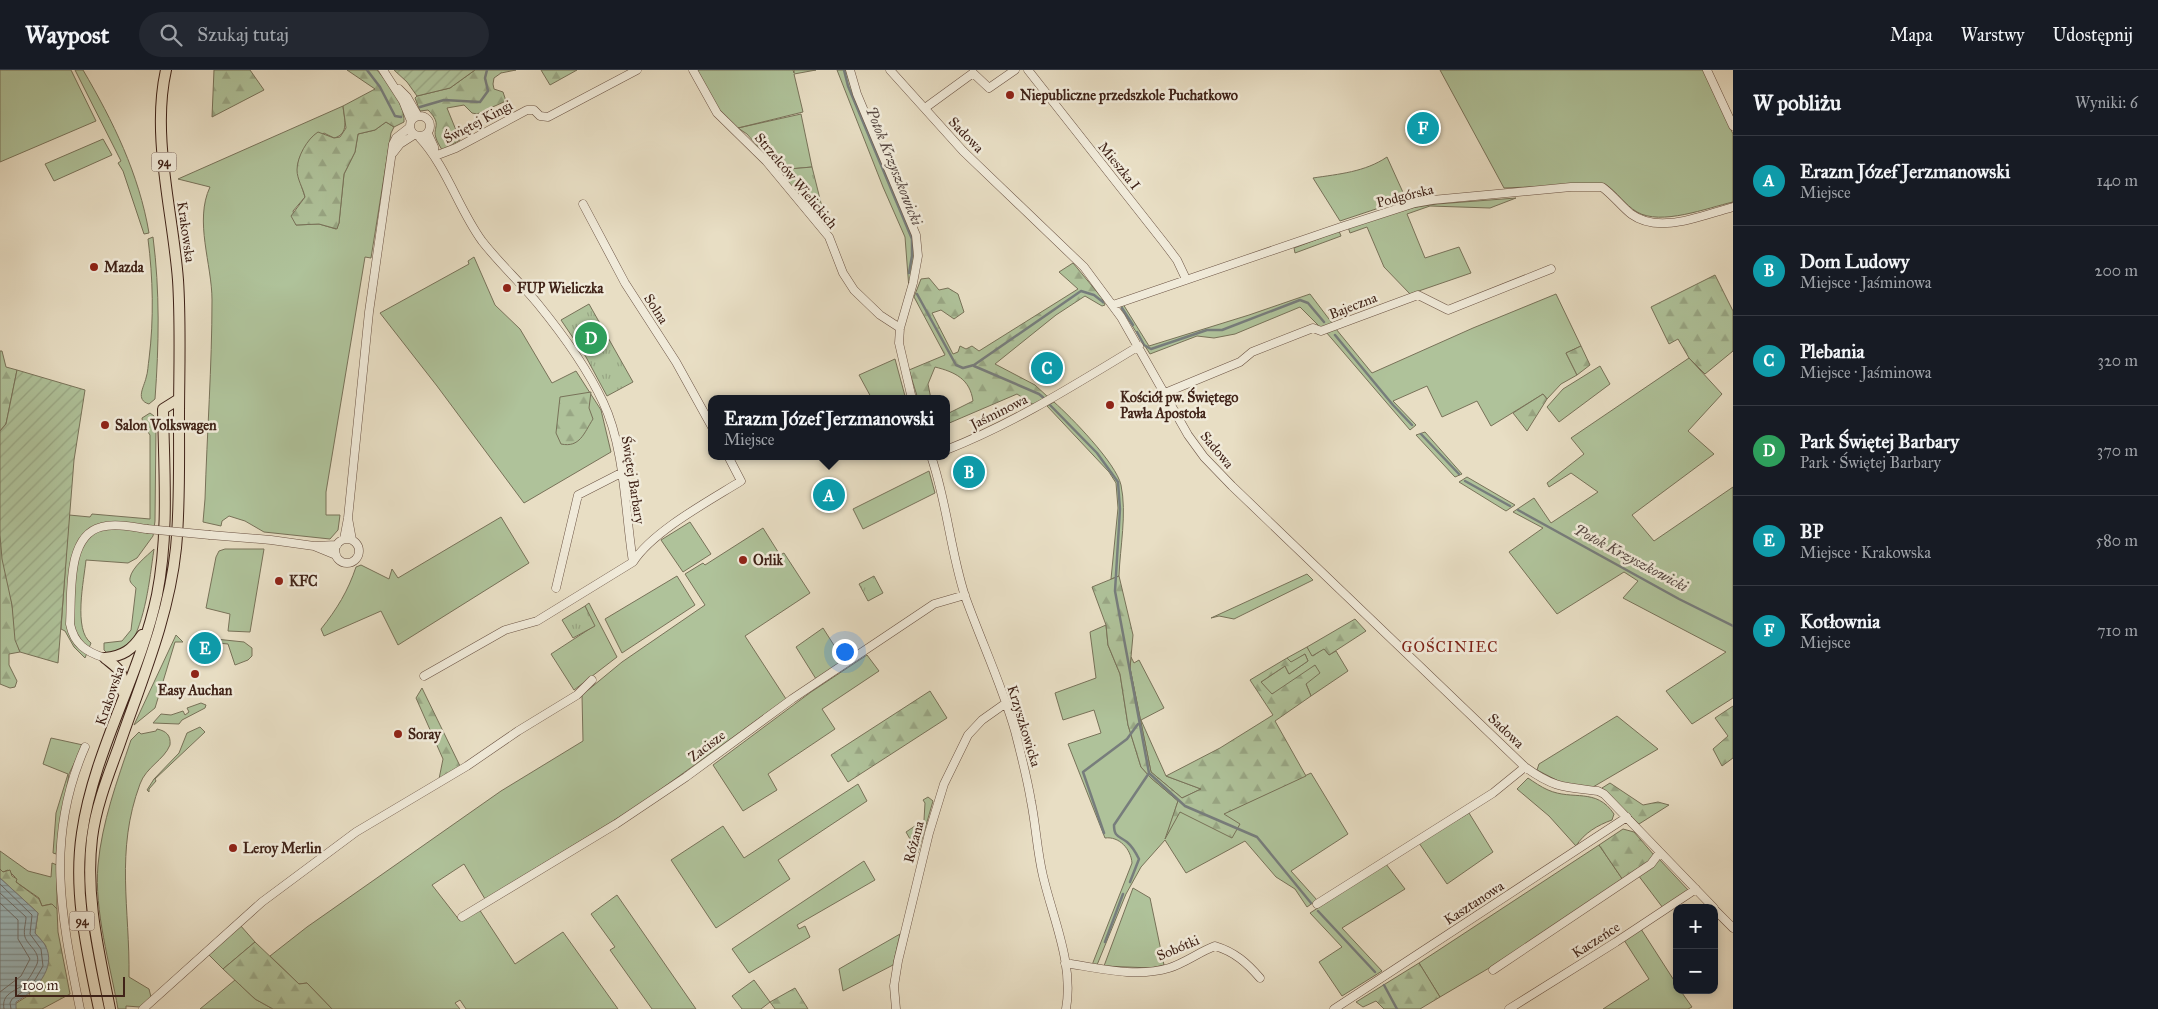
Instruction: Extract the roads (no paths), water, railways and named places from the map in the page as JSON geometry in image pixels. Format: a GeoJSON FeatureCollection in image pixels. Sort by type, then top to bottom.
{"type":"FeatureCollection","features":[{"type":"Feature","properties":{"kind":"main road","name":"94"},"geometry":{"type":"LineString","coordinates":[[160,70],[163,81]]}},
{"type":"Feature","properties":{"kind":"main road","name":"Krakowska"},"geometry":{"type":"LineString","coordinates":[[110,1009],[91,902],[90,869],[93,835],[102,797],[153,648],[170,584],[175,559],[178,515],[180,312],[178,277],[164,172],[162,130],[163,81],[166,70]]}},
{"type":"Feature","properties":{"kind":"main road","name":"Krakowska"},"geometry":{"type":"LineString","coordinates":[[99,1009],[80,908],[80,849],[86,812],[149,626],[157,595],[163,546],[164,409],[179,399]]}},
{"type":"Feature","properties":{"kind":"main road"},"geometry":{"type":"LineString","coordinates":[[105,658],[122,655],[132,648],[149,626]]}},
{"type":"Feature","properties":{"kind":"main road"},"geometry":{"type":"LineString","coordinates":[[105,658],[116,665],[122,674],[123,700]]}},
{"type":"Feature","properties":{"kind":"street"},"geometry":{"type":"LineString","coordinates":[[383,70],[407,97],[417,136]]}},
{"type":"Feature","properties":{"kind":"street","name":"Świętej Kingi"},"geometry":{"type":"LineString","coordinates":[[435,156],[456,148],[527,110],[534,110],[540,116],[548,117],[637,70]]}},
{"type":"Feature","properties":{"kind":"street","name":"Strzelców Wielickich"},"geometry":{"type":"LineString","coordinates":[[693,70],[717,112],[766,161],[829,237],[843,274],[854,290],[880,316],[900,328]]}},
{"type":"Feature","properties":{"kind":"street"},"geometry":{"type":"LineString","coordinates":[[850,70],[857,94],[916,235],[918,256],[913,283],[900,328],[901,354],[911,395]]}},
{"type":"Feature","properties":{"kind":"street","name":"Sadowa"},"geometry":{"type":"LineString","coordinates":[[890,70],[963,151],[1084,267],[1113,305],[1139,346],[1201,453],[1226,480],[1525,767],[1560,787],[1598,791],[1604,794],[1710,904]]}},
{"type":"Feature","properties":{"kind":"street"},"geometry":{"type":"LineString","coordinates":[[925,108],[973,73],[989,88],[1015,70]]}},
{"type":"Feature","properties":{"kind":"street","name":"Mieszka I"},"geometry":{"type":"LineString","coordinates":[[1028,70],[1160,237],[1177,260],[1186,279]]}},
{"type":"Feature","properties":{"kind":"street"},"geometry":{"type":"LineString","coordinates":[[1707,70],[1733,126]]}},
{"type":"Feature","properties":{"kind":"street"},"geometry":{"type":"LineString","coordinates":[[348,540],[348,518],[369,312],[392,154],[396,138],[413,121],[424,117],[428,120],[431,126],[428,134],[417,136],[400,144],[392,154]]}},
{"type":"Feature","properties":{"kind":"street","name":"Świętej Barbary"},"geometry":{"type":"LineString","coordinates":[[428,134],[434,147],[435,156]]}},
{"type":"Feature","properties":{"kind":"street","name":"Świętej Barbary"},"geometry":{"type":"LineString","coordinates":[[417,136],[435,156],[477,233],[562,335],[603,402],[620,457],[633,562]]}},
{"type":"Feature","properties":{"kind":"street","name":"Podgórska"},"geometry":{"type":"LineString","coordinates":[[1113,305],[1341,226],[1415,203],[1432,200],[1571,187],[1602,187],[1637,217],[1644,221],[1662,224],[1733,207]]}},
{"type":"Feature","properties":{"kind":"street","name":"Solna"},"geometry":{"type":"LineString","coordinates":[[583,204],[625,283],[676,362],[708,420]]}},
{"type":"Feature","properties":{"kind":"street","name":"Bajeczna"},"geometry":{"type":"LineString","coordinates":[[1165,393],[1240,362],[1252,352],[1313,328],[1322,331],[1418,295],[1448,310],[1551,268]]}},
{"type":"Feature","properties":{"kind":"street","name":"Jaśminowa"},"geometry":{"type":"LineString","coordinates":[[950,448],[988,433],[1038,407],[1139,346]]}},
{"type":"Feature","properties":{"kind":"street"},"geometry":{"type":"LineString","coordinates":[[424,676],[505,630],[537,621],[633,562],[640,551],[675,524],[742,480],[730,460]]}},
{"type":"Feature","properties":{"kind":"street","name":"Krzyszkowicka"},"geometry":{"type":"LineString","coordinates":[[932,460],[942,493],[965,595],[1006,703],[1029,788],[1039,860],[1060,934],[1065,963],[1068,1000],[1066,1009]]}},
{"type":"Feature","properties":{"kind":"street"},"geometry":{"type":"LineString","coordinates":[[556,588],[578,495],[621,473]]}},
{"type":"Feature","properties":{"kind":"street"},"geometry":{"type":"LineString","coordinates":[[105,658],[88,652],[78,643],[72,635],[70,624],[75,553],[84,538],[100,527],[112,525],[271,540],[314,546],[336,545],[348,540]]}},
{"type":"Feature","properties":{"kind":"street"},"geometry":{"type":"LineString","coordinates":[[314,546],[336,555],[346,563],[356,558],[359,548],[348,540]]}},
{"type":"Feature","properties":{"kind":"street"},"geometry":{"type":"LineString","coordinates":[[336,545],[336,555]]}},
{"type":"Feature","properties":{"kind":"street","name":"Zacisze"},"geometry":{"type":"LineString","coordinates":[[462,917],[616,824],[686,777],[792,699],[934,604],[965,595]]}},
{"type":"Feature","properties":{"kind":"street"},"geometry":{"type":"LineString","coordinates":[[143,1009],[262,902],[356,832],[471,763],[518,731],[577,695],[592,680]]}},
{"type":"Feature","properties":{"kind":"street","name":"Różana"},"geometry":{"type":"LineString","coordinates":[[896,1009],[894,986],[898,961],[929,832],[944,784],[968,736],[982,720],[1006,703]]}},
{"type":"Feature","properties":{"kind":"street"},"geometry":{"type":"LineString","coordinates":[[80,1009],[63,920],[59,860],[70,785],[85,747]]}},
{"type":"Feature","properties":{"kind":"street","name":"Sadowa"},"geometry":{"type":"LineString","coordinates":[[1317,904],[1494,793],[1525,767]]}},
{"type":"Feature","properties":{"kind":"street","name":"Kasztanowa"},"geometry":{"type":"LineString","coordinates":[[1334,1009],[1627,817]]}},
{"type":"Feature","properties":{"kind":"street"},"geometry":{"type":"LineString","coordinates":[[1493,970],[1651,864],[1660,852]]}},
{"type":"Feature","properties":{"kind":"street","name":"Kaczeńce"},"geometry":{"type":"LineString","coordinates":[[1508,1009],[1609,947],[1696,889]]}},
{"type":"Feature","properties":{"kind":"street","name":"Sadowa"},"geometry":{"type":"LineString","coordinates":[[1718,912],[1733,928]]}},
{"type":"Feature","properties":{"kind":"street","name":"Sobótki"},"geometry":{"type":"LineString","coordinates":[[1065,963],[1102,969],[1152,972],[1171,967],[1215,946],[1231,952],[1242,959],[1260,978]]}},
{"type":"Feature","properties":{"kind":"water"},"geometry":{"type":"Polygon","coordinates":[[[0,878],[38,913],[35,933],[44,944],[48,954],[46,971],[42,978],[37,986],[16,1002],[16,1009],[0,1009],[0,878]]]}},
{"type":"Feature","properties":{"kind":"waterway","name":"Potok Krzyszkowicki"},"geometry":{"type":"LineString","coordinates":[[367,70],[380,87],[395,116],[401,117]]}},
{"type":"Feature","properties":{"kind":"waterway","name":"Potok Krzyszkowicki"},"geometry":{"type":"LineString","coordinates":[[420,107],[444,100],[480,102],[488,91],[485,78],[487,70]]}},
{"type":"Feature","properties":{"kind":"waterway","name":"Potok Krzyszkowicki"},"geometry":{"type":"LineString","coordinates":[[844,70],[848,86],[912,239],[909,273]]}},
{"type":"Feature","properties":{"kind":"waterway","name":"Potok Krzyszkowicki"},"geometry":{"type":"LineString","coordinates":[[917,294],[956,365],[963,368],[974,365],[1081,291],[1094,295],[1103,302]]}},
{"type":"Feature","properties":{"kind":"waterway","name":"Potok Krzyszkowicki"},"geometry":{"type":"LineString","coordinates":[[1137,332],[1144,345],[1151,349],[1207,330],[1222,330],[1300,300],[1308,303],[1324,322]]}},
{"type":"Feature","properties":{"kind":"waterway","name":"Potok Krzyszkowicki"},"geometry":{"type":"LineString","coordinates":[[1122,308],[1133,325]]}},
{"type":"Feature","properties":{"kind":"waterway","name":"Potok Krzyszkowicki"},"geometry":{"type":"LineString","coordinates":[[1335,335],[1412,425]]}},
{"type":"Feature","properties":{"kind":"waterway"},"geometry":{"type":"LineString","coordinates":[[974,366],[1039,394],[1045,399]]}},
{"type":"Feature","properties":{"kind":"waterway"},"geometry":{"type":"LineString","coordinates":[[1050,405],[1097,453],[1118,482],[1120,509],[1115,591],[1149,773],[1185,806],[1257,837],[1311,903]]}},
{"type":"Feature","properties":{"kind":"waterway","name":"Potok Krzyszkowicki"},"geometry":{"type":"LineString","coordinates":[[1421,434],[1459,474]]}},
{"type":"Feature","properties":{"kind":"waterway"},"geometry":{"type":"LineString","coordinates":[[1465,481],[1510,506]]}},
{"type":"Feature","properties":{"kind":"waterway","name":"Potok Krzyszkowicki"},"geometry":{"type":"LineString","coordinates":[[1518,510],[1679,599],[1733,626]]}},
{"type":"Feature","properties":{"kind":"waterway"},"geometry":{"type":"LineString","coordinates":[[1104,833],[1083,772],[1127,739],[1138,724]]}},
{"type":"Feature","properties":{"kind":"waterway"},"geometry":{"type":"LineString","coordinates":[[1130,882],[1139,859],[1131,846],[1116,834],[1114,825],[1149,773]]}},
{"type":"Feature","properties":{"kind":"waterway"},"geometry":{"type":"LineString","coordinates":[[1105,942],[1123,894]]}},
{"type":"Feature","properties":{"kind":"waterway"},"geometry":{"type":"LineString","coordinates":[[1318,911],[1375,972]]}},
{"type":"Feature","properties":{"kind":"waterway"},"geometry":{"type":"LineString","coordinates":[[1384,985],[1397,1009]]}},
{"type":"Feature","properties":{"kind":"place","name":"Niepubliczne przedszkole Puchatkowo"},"geometry":{"type":"Point","coordinates":[1010,95]}},
{"type":"Feature","properties":{"kind":"place","name":"Kotłownia"},"geometry":{"type":"Point","coordinates":[1423,128]}},
{"type":"Feature","properties":{"kind":"place","name":"Mazda"},"geometry":{"type":"Point","coordinates":[94,267]}},
{"type":"Feature","properties":{"kind":"place","name":"FUP Wieliczka"},"geometry":{"type":"Point","coordinates":[507,288]}},
{"type":"Feature","properties":{"kind":"place","name":"Park Świętej Barbary"},"geometry":{"type":"Point","coordinates":[591,338]}},
{"type":"Feature","properties":{"kind":"place","name":"Plebania"},"geometry":{"type":"Point","coordinates":[1047,368]}},
{"type":"Feature","properties":{"kind":"place","name":"Kościół pw. Świętego Pawła Apostoła"},"geometry":{"type":"Point","coordinates":[1110,405]}},
{"type":"Feature","properties":{"kind":"place","name":"Salon Volkswagen"},"geometry":{"type":"Point","coordinates":[105,425]}},
{"type":"Feature","properties":{"kind":"place","name":"Dom Ludowy"},"geometry":{"type":"Point","coordinates":[969,472]}},
{"type":"Feature","properties":{"kind":"place","name":"Erazm Józef Jerzmanowski"},"geometry":{"type":"Point","coordinates":[829,495]}},
{"type":"Feature","properties":{"kind":"place","name":"Orlik"},"geometry":{"type":"Point","coordinates":[743,560]}},
{"type":"Feature","properties":{"kind":"place","name":"KFC"},"geometry":{"type":"Point","coordinates":[279,581]}},
{"type":"Feature","properties":{"kind":"place","name":"BP"},"geometry":{"type":"Point","coordinates":[205,648]}},
{"type":"Feature","properties":{"kind":"place","name":"Easy Auchan"},"geometry":{"type":"Point","coordinates":[195,674]}},
{"type":"Feature","properties":{"kind":"place","name":"Soray"},"geometry":{"type":"Point","coordinates":[398,734]}},
{"type":"Feature","properties":{"kind":"place","name":"Leroy Merlin"},"geometry":{"type":"Point","coordinates":[233,848]}},
{"type":"Feature","properties":{"kind":"district","name":"GOŚCINIEC"},"geometry":{"type":"Point","coordinates":[1450,647]}}]}
